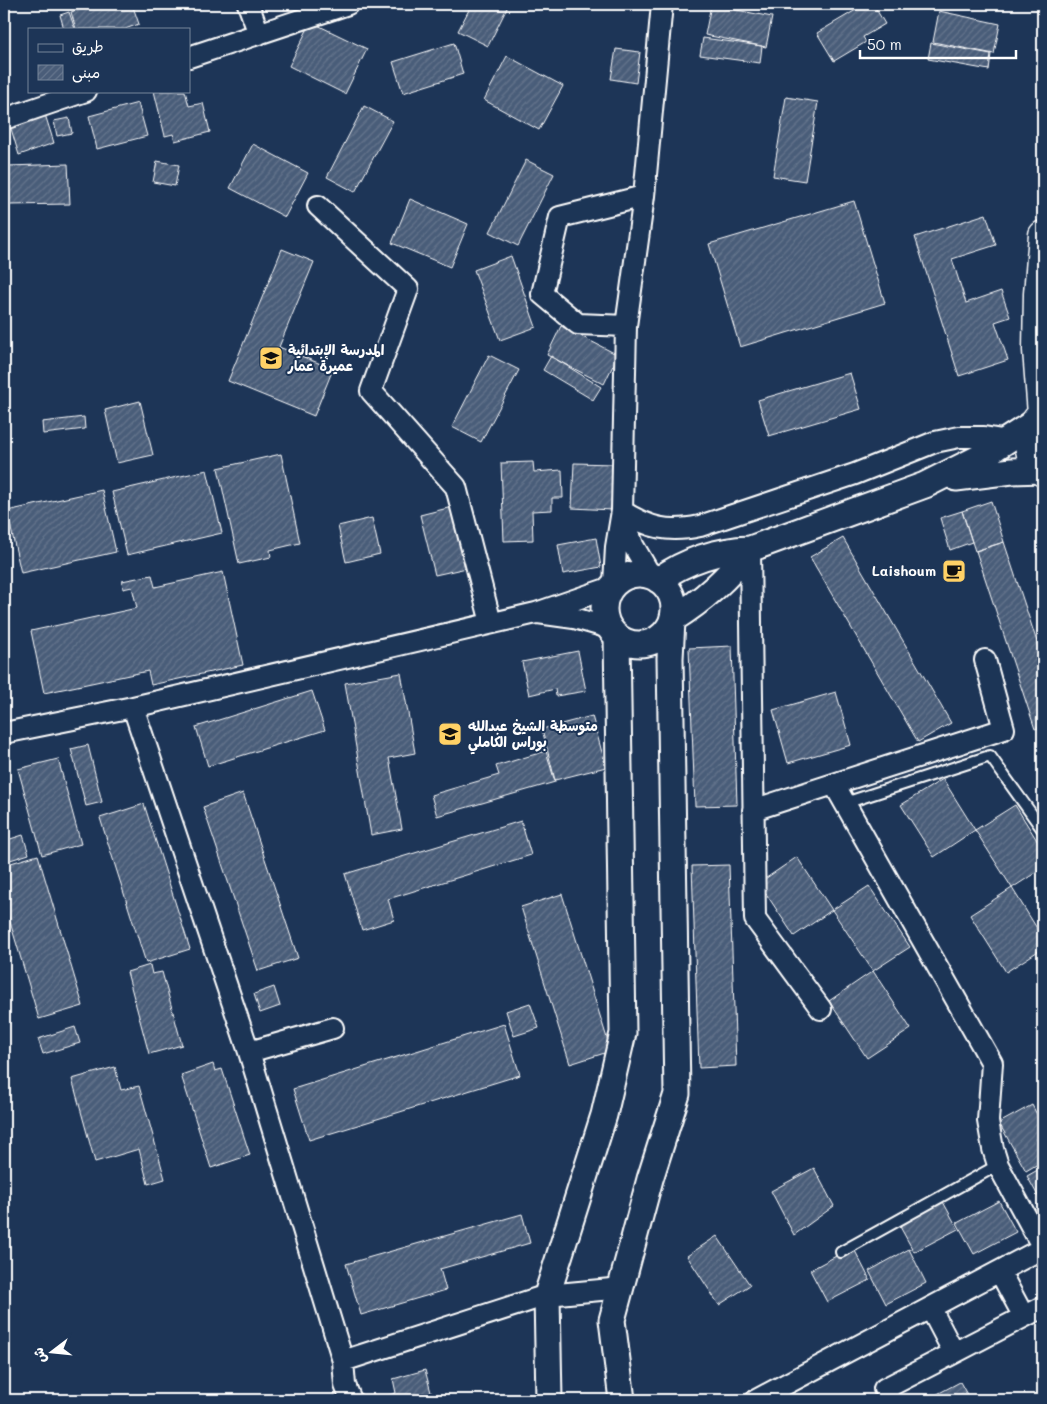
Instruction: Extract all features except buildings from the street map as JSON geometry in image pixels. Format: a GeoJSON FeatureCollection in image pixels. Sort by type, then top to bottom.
{"type":"FeatureCollection","features":[{"type":"Feature","properties":{"kind":"highway"},"geometry":{"type":"LineString","coordinates":[[1042,471],[1030,453],[1028,442],[1030,432],[1040,416],[1037,350],[1038,294],[1043,235]]}},
{"type":"Feature","properties":{"kind":"street"},"geometry":{"type":"LineString","coordinates":[[248,4],[259,34]]}},
{"type":"Feature","properties":{"kind":"street"},"geometry":{"type":"LineString","coordinates":[[190,57],[348,4]]}},
{"type":"Feature","properties":{"kind":"street"},"geometry":{"type":"LineString","coordinates":[[549,1400],[547,1295],[604,1115],[624,1033],[613,632],[605,618],[604,607],[606,596],[613,585],[616,547],[622,511],[626,326],[644,196],[662,4]]}},
{"type":"Feature","properties":{"kind":"street"},"geometry":{"type":"LineString","coordinates":[[4,119],[83,92]]}},
{"type":"Feature","properties":{"kind":"street"},"geometry":{"type":"LineString","coordinates":[[626,326],[578,324],[542,294],[560,217],[644,196]]}},
{"type":"Feature","properties":{"kind":"street"},"geometry":{"type":"LineString","coordinates":[[318,206],[408,289],[371,391],[456,487],[491,624]]}},
{"type":"Feature","properties":{"kind":"street"},"geometry":{"type":"LineString","coordinates":[[4,733],[133,708],[536,613],[613,585],[628,576],[644,574],[655,578],[702,556],[734,549],[750,549],[925,485],[954,472],[1008,441],[1040,416]]}},
{"type":"Feature","properties":{"kind":"street"},"geometry":{"type":"LineString","coordinates":[[622,511],[636,520],[651,526],[667,530],[684,529],[700,526],[855,474],[935,442],[959,437],[984,437],[1008,441]]}},
{"type":"Feature","properties":{"kind":"street"},"geometry":{"type":"LineString","coordinates":[[925,485],[983,473],[1042,471]]}},
{"type":"Feature","properties":{"kind":"street"},"geometry":{"type":"LineString","coordinates":[[622,511],[633,545],[655,578],[666,587],[672,597],[674,607],[670,658],[676,1094],[650,1179],[612,1320],[622,1400]]}},
{"type":"Feature","properties":{"kind":"street"},"geometry":{"type":"LineString","coordinates":[[536,613],[574,618],[613,632],[626,642],[648,643],[658,638],[666,631],[672,620],[691,608],[723,581],[750,549]]}},
{"type":"Feature","properties":{"kind":"street"},"geometry":{"type":"LineString","coordinates":[[750,549],[755,919],[821,1008]]}},
{"type":"Feature","properties":{"kind":"street"},"geometry":{"type":"LineString","coordinates":[[753,810],[1004,728],[985,660]]}},
{"type":"Feature","properties":{"kind":"street"},"geometry":{"type":"LineString","coordinates":[[133,708],[249,1052],[344,1361],[345,1385],[351,1400]]}},
{"type":"Feature","properties":{"kind":"street"},"geometry":{"type":"LineString","coordinates":[[4,718],[27,728]]}},
{"type":"Feature","properties":{"kind":"street"},"geometry":{"type":"LineString","coordinates":[[756,1400],[1043,1248],[998,1165],[988,1120],[992,1063],[834,784]]}},
{"type":"Feature","properties":{"kind":"street"},"geometry":{"type":"LineString","coordinates":[[249,1052],[333,1028]]}},
{"type":"Feature","properties":{"kind":"street"},"geometry":{"type":"LineString","coordinates":[[1000,1272],[1024,1317]]}},
{"type":"Feature","properties":{"kind":"street"},"geometry":{"type":"LineString","coordinates":[[344,1361],[547,1295],[622,1288]]}},
{"type":"Feature","properties":{"kind":"street"},"geometry":{"type":"LineString","coordinates":[[890,1400],[884,1389],[1043,1307]]}},
{"type":"Feature","properties":{"kind":"street"},"geometry":{"type":"LineString","coordinates":[[931,1309],[954,1353]]}},
{"type":"Feature","properties":{"kind":"lane"},"geometry":{"type":"LineString","coordinates":[[845,803],[990,756],[1043,830]]}},
{"type":"Feature","properties":{"kind":"lane"},"geometry":{"type":"LineString","coordinates":[[841,1252],[998,1165]]}},
{"type":"Feature","properties":{"kind":"place","name":"المدرسة الإبتدائية عميرة عمار"},"geometry":{"type":"Point","coordinates":[271,358]}},
{"type":"Feature","properties":{"kind":"place","name":"Laishoum"},"geometry":{"type":"Point","coordinates":[954,571]}},
{"type":"Feature","properties":{"kind":"place","name":"متوسطة الشيخ عبدالله بوراس الكاملي"},"geometry":{"type":"Point","coordinates":[450,734]}}]}
